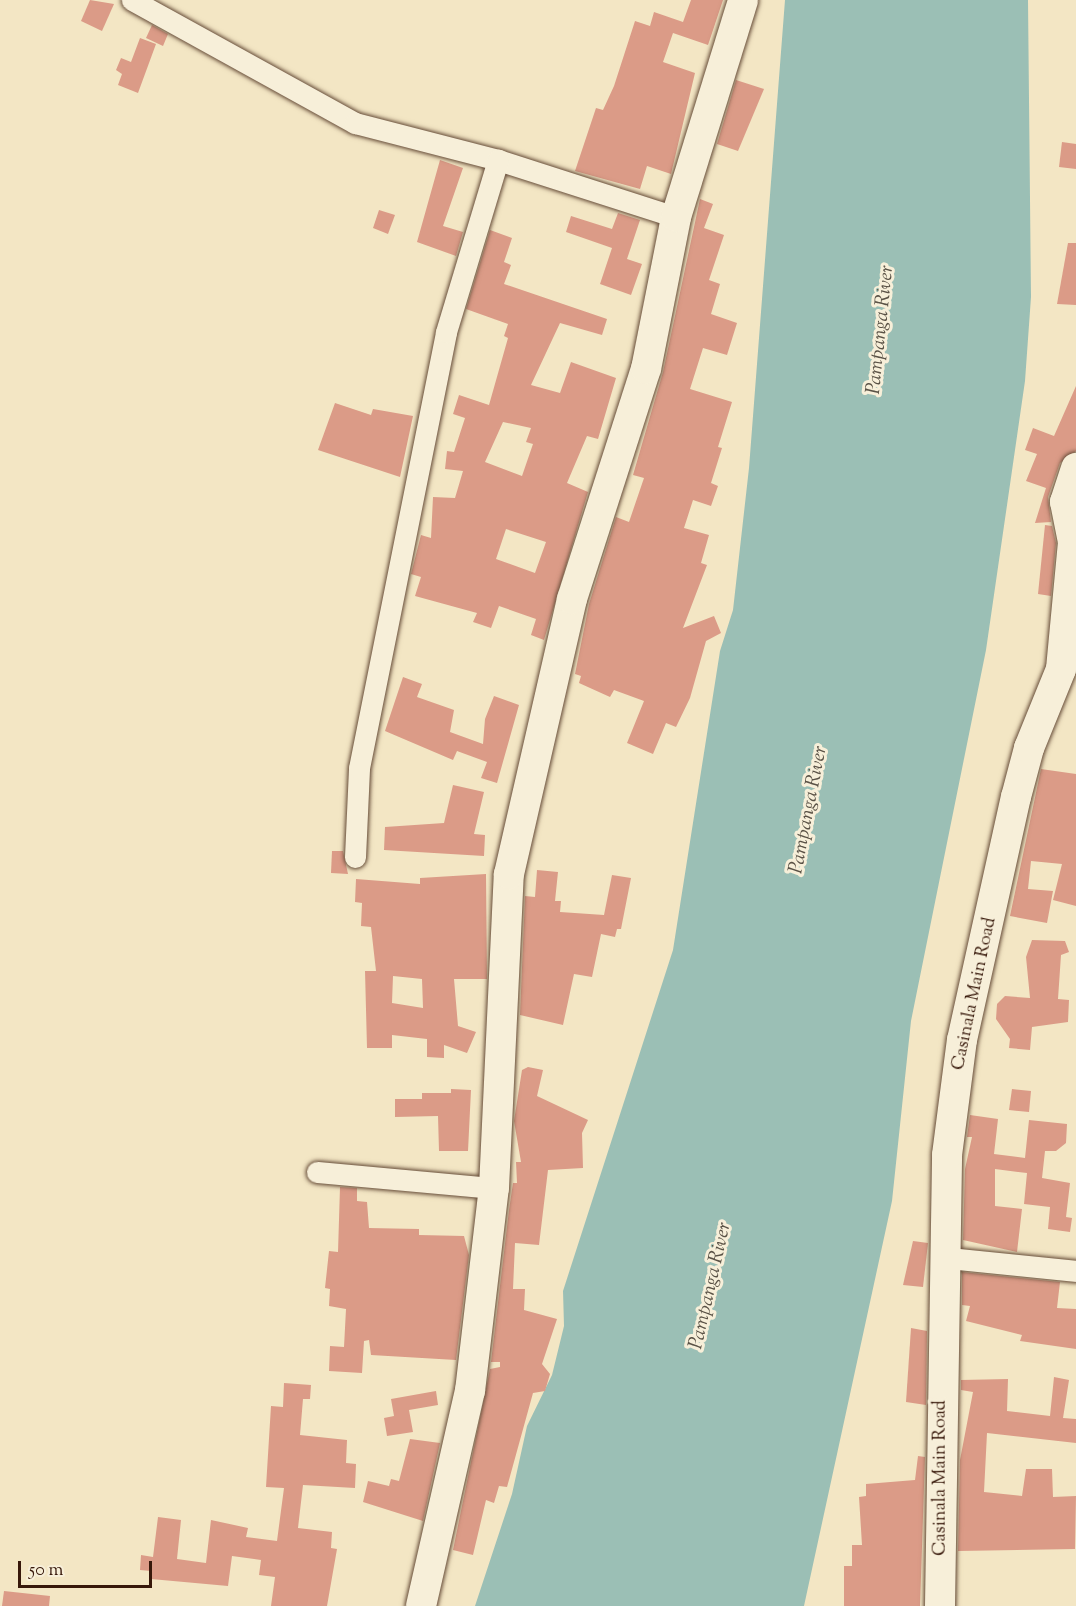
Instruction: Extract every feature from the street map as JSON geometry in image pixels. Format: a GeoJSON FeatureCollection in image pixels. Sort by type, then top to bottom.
{"type":"FeatureCollection","features":[{"type":"Feature","properties":{"kind":"main road"},"geometry":{"type":"LineString","coordinates":[[421,1606],[470,1391],[494,1188],[509,874],[572,599],[646,369],[676,217],[743,0]]}},
{"type":"Feature","properties":{"kind":"main road","name":"Casinala Main Road"},"geometry":{"type":"LineString","coordinates":[[940,1606],[942,1383],[949,1258],[947,1155],[962,1040],[1016,797],[1029,748],[1061,669],[1075,542],[1065,502],[1076,468]]}},
{"type":"Feature","properties":{"kind":"street"},"geometry":{"type":"LineString","coordinates":[[132,0],[355,123],[498,160],[676,217]]}},
{"type":"Feature","properties":{"kind":"street"},"geometry":{"type":"LineString","coordinates":[[355,856],[359,768],[446,332],[498,160]]}},
{"type":"Feature","properties":{"kind":"street"},"geometry":{"type":"LineString","coordinates":[[317,1172],[494,1188]]}},
{"type":"Feature","properties":{"kind":"street"},"geometry":{"type":"LineString","coordinates":[[949,1258],[1076,1271]]}},
{"type":"Feature","properties":{"kind":"water","name":"Pampanga River"},"geometry":{"type":"Polygon","coordinates":[[[785,0],[1028,0],[1031,297],[1025,381],[986,650],[911,1021],[892,1201],[804,1606],[475,1606],[512,1494],[527,1426],[552,1375],[564,1326],[563,1291],[673,950],[720,651],[733,610],[749,468],[785,0]]]}},
{"type":"Feature","properties":{"kind":"building"},"geometry":{"type":"Polygon","coordinates":[[[90,0],[114,4],[102,31],[81,21],[90,0]]]}},
{"type":"Feature","properties":{"kind":"building"},"geometry":{"type":"Polygon","coordinates":[[[691,0],[723,0],[708,45],[673,33],[663,62],[695,73],[671,174],[647,166],[640,189],[575,171],[596,108],[603,110],[614,86],[635,21],[650,26],[654,12],[683,22],[691,0]]]}},
{"type":"Feature","properties":{"kind":"building"},"geometry":{"type":"Polygon","coordinates":[[[152,25],[168,34],[163,46],[146,38],[152,25]]]}},
{"type":"Feature","properties":{"kind":"building"},"geometry":{"type":"Polygon","coordinates":[[[140,38],[156,44],[138,93],[118,85],[122,74],[116,70],[121,58],[131,62],[140,38]]]}},
{"type":"Feature","properties":{"kind":"building"},"geometry":{"type":"Polygon","coordinates":[[[736,80],[764,89],[738,151],[717,144],[736,80]]]}},
{"type":"Feature","properties":{"kind":"building"},"geometry":{"type":"Polygon","coordinates":[[[1062,142],[1076,144],[1076,169],[1059,167],[1062,142]]]}},
{"type":"Feature","properties":{"kind":"building"},"geometry":{"type":"Polygon","coordinates":[[[440,160],[463,168],[443,226],[463,232],[456,256],[417,242],[440,160]]]}},
{"type":"Feature","properties":{"kind":"building"},"geometry":{"type":"Polygon","coordinates":[[[700,199],[713,204],[704,228],[724,235],[709,280],[720,284],[711,314],[737,323],[727,355],[703,348],[690,389],[732,402],[718,447],[722,448],[711,483],[718,486],[711,506],[693,500],[684,528],[709,535],[701,563],[707,565],[683,628],[714,616],[721,633],[706,641],[690,698],[676,727],[666,723],[653,754],[627,743],[644,701],[614,690],[610,697],[579,683],[581,676],[575,674],[589,604],[616,517],[629,522],[644,478],[633,475],[663,372],[700,199]]]}},
{"type":"Feature","properties":{"kind":"building"},"geometry":{"type":"Polygon","coordinates":[[[379,210],[395,215],[388,234],[373,228],[379,210]]]}},
{"type":"Feature","properties":{"kind":"building"},"geometry":{"type":"Polygon","coordinates":[[[618,213],[640,220],[627,259],[642,264],[631,295],[600,284],[612,248],[566,232],[571,216],[612,229],[618,213]]]}},
{"type":"Feature","properties":{"kind":"building"},"geometry":{"type":"Polygon","coordinates":[[[490,230],[512,238],[504,262],[511,265],[504,284],[607,319],[602,335],[560,323],[531,385],[560,393],[571,362],[616,378],[598,439],[587,436],[567,483],[588,492],[544,640],[531,635],[536,619],[499,606],[491,628],[473,622],[477,613],[415,596],[421,577],[411,574],[421,535],[431,538],[433,497],[455,498],[463,471],[445,469],[447,451],[454,452],[465,418],[453,414],[459,395],[489,405],[508,338],[504,336],[508,324],[466,309],[490,230]],[[503,422],[485,462],[522,476],[533,444],[526,442],[531,428],[503,422]],[[506,529],[496,559],[535,573],[546,542],[506,529]]]}},
{"type":"Feature","properties":{"kind":"building"},"geometry":{"type":"Polygon","coordinates":[[[1068,243],[1076,243],[1076,305],[1057,304],[1068,243]]]}},
{"type":"Feature","properties":{"kind":"building"},"geometry":{"type":"Polygon","coordinates":[[[1076,386],[1076,451],[1060,463],[1048,497],[1051,522],[1035,523],[1046,488],[1026,481],[1037,454],[1025,450],[1033,428],[1054,436],[1076,386]]]}},
{"type":"Feature","properties":{"kind":"building"},"geometry":{"type":"Polygon","coordinates":[[[335,403],[371,415],[373,409],[413,416],[400,477],[318,450],[335,403]]]}},
{"type":"Feature","properties":{"kind":"building"},"geometry":{"type":"Polygon","coordinates":[[[1045,525],[1052,526],[1056,543],[1051,596],[1038,594],[1045,525]]]}},
{"type":"Feature","properties":{"kind":"building"},"geometry":{"type":"Polygon","coordinates":[[[403,677],[422,684],[417,697],[454,710],[450,732],[483,744],[485,719],[494,696],[519,705],[497,783],[481,778],[487,762],[457,751],[453,760],[385,731],[403,677]]]}},
{"type":"Feature","properties":{"kind":"building"},"geometry":{"type":"Polygon","coordinates":[[[1041,769],[1076,774],[1076,906],[1053,900],[1062,864],[1031,861],[1028,889],[1053,891],[1047,923],[1010,916],[1041,769]]]}},
{"type":"Feature","properties":{"kind":"building"},"geometry":{"type":"Polygon","coordinates":[[[453,785],[484,792],[474,834],[485,835],[484,856],[384,850],[385,827],[444,823],[453,785]]]}},
{"type":"Feature","properties":{"kind":"building"},"geometry":{"type":"Polygon","coordinates":[[[332,851],[343,851],[348,874],[331,873],[332,851]]]}},
{"type":"Feature","properties":{"kind":"building"},"geometry":{"type":"Polygon","coordinates":[[[537,870],[558,872],[555,901],[561,901],[560,912],[604,915],[612,875],[631,878],[621,929],[617,929],[615,937],[601,934],[592,977],[574,974],[563,1025],[520,1015],[525,896],[535,897],[537,870]]]}},
{"type":"Feature","properties":{"kind":"building"},"geometry":{"type":"Polygon","coordinates":[[[486,874],[487,979],[454,979],[458,1026],[476,1032],[467,1053],[444,1045],[444,1058],[427,1057],[427,1039],[392,1035],[392,1048],[367,1048],[365,971],[376,971],[371,927],[361,926],[362,903],[355,902],[356,879],[420,884],[420,878],[486,874]],[[393,976],[392,1003],[423,1008],[422,979],[393,976]]]}},
{"type":"Feature","properties":{"kind":"building"},"geometry":{"type":"Polygon","coordinates":[[[1032,940],[1065,941],[1069,952],[1061,955],[1058,999],[1069,1000],[1068,1022],[1032,1027],[1030,1050],[1009,1048],[1010,1039],[996,1019],[997,1004],[1005,996],[1030,998],[1026,957],[1032,940]]]}},
{"type":"Feature","properties":{"kind":"building"},"geometry":{"type":"Polygon","coordinates":[[[528,1067],[543,1070],[537,1096],[588,1120],[582,1133],[583,1168],[548,1170],[539,1245],[515,1243],[513,1289],[525,1289],[524,1310],[557,1319],[542,1364],[550,1374],[545,1391],[533,1393],[507,1487],[499,1486],[494,1503],[486,1500],[473,1555],[453,1550],[490,1369],[500,1367],[500,1362],[491,1362],[509,1210],[513,1183],[517,1183],[516,1162],[521,1162],[514,1121],[522,1070],[528,1067]]]}},
{"type":"Feature","properties":{"kind":"building"},"geometry":{"type":"Polygon","coordinates":[[[451,1089],[471,1090],[468,1151],[439,1151],[438,1116],[395,1117],[395,1099],[422,1099],[422,1093],[451,1093],[451,1089]]]}},
{"type":"Feature","properties":{"kind":"building"},"geometry":{"type":"Polygon","coordinates":[[[1012,1089],[1031,1091],[1029,1112],[1009,1110],[1012,1089]]]}},
{"type":"Feature","properties":{"kind":"building"},"geometry":{"type":"Polygon","coordinates":[[[970,1115],[998,1119],[994,1154],[1025,1158],[1029,1120],[1067,1124],[1066,1143],[1056,1151],[1045,1151],[1042,1178],[1070,1183],[1066,1217],[1072,1218],[1070,1232],[1048,1229],[1050,1207],[1024,1204],[1027,1173],[995,1169],[995,1206],[1022,1209],[1017,1252],[963,1240],[965,1169],[972,1137],[967,1137],[970,1115]]]}},
{"type":"Feature","properties":{"kind":"building"},"geometry":{"type":"Polygon","coordinates":[[[340,1187],[357,1188],[357,1201],[367,1202],[369,1228],[419,1229],[419,1235],[464,1236],[469,1255],[456,1360],[371,1355],[369,1340],[364,1341],[362,1373],[329,1371],[330,1346],[344,1347],[346,1309],[329,1306],[330,1289],[325,1288],[329,1251],[338,1252],[340,1187]]]}},
{"type":"Feature","properties":{"kind":"building"},"geometry":{"type":"Polygon","coordinates":[[[913,1241],[928,1243],[923,1287],[903,1285],[913,1241]]]}},
{"type":"Feature","properties":{"kind":"building"},"geometry":{"type":"Polygon","coordinates":[[[962,1272],[1060,1282],[1057,1308],[1076,1309],[1076,1349],[1020,1341],[1022,1335],[966,1321],[970,1306],[962,1305],[962,1272]]]}},
{"type":"Feature","properties":{"kind":"building"},"geometry":{"type":"Polygon","coordinates":[[[911,1328],[927,1331],[926,1405],[906,1402],[911,1328]]]}},
{"type":"Feature","properties":{"kind":"building"},"geometry":{"type":"Polygon","coordinates":[[[1054,1377],[1069,1380],[1063,1418],[1076,1419],[1076,1443],[987,1433],[984,1492],[1022,1496],[1026,1469],[1052,1469],[1053,1497],[1076,1496],[1075,1549],[958,1551],[960,1460],[973,1392],[961,1390],[961,1380],[1008,1379],[1007,1411],[1050,1416],[1054,1377]]]}},
{"type":"Feature","properties":{"kind":"building"},"geometry":{"type":"Polygon","coordinates":[[[284,1383],[311,1385],[310,1399],[303,1399],[300,1435],[347,1440],[346,1463],[356,1464],[355,1488],[303,1485],[298,1528],[332,1532],[331,1548],[337,1549],[327,1606],[271,1606],[275,1577],[259,1575],[261,1560],[232,1556],[228,1586],[151,1579],[151,1571],[140,1570],[141,1555],[153,1557],[158,1517],[181,1520],[177,1559],[206,1563],[211,1520],[248,1528],[246,1537],[277,1541],[284,1488],[266,1487],[271,1406],[283,1407],[284,1383]]]}},
{"type":"Feature","properties":{"kind":"building"},"geometry":{"type":"Polygon","coordinates":[[[436,1391],[438,1405],[409,1410],[413,1432],[387,1436],[384,1418],[394,1416],[391,1399],[436,1391]]]}},
{"type":"Feature","properties":{"kind":"building"},"geometry":{"type":"Polygon","coordinates":[[[410,1439],[440,1443],[423,1521],[363,1502],[368,1481],[389,1486],[391,1479],[399,1481],[410,1439]]]}},
{"type":"Feature","properties":{"kind":"building"},"geometry":{"type":"Polygon","coordinates":[[[918,1456],[925,1457],[920,1606],[844,1606],[844,1566],[852,1566],[852,1545],[862,1545],[859,1497],[866,1496],[866,1484],[915,1480],[918,1456]]]}},
{"type":"Feature","properties":{"kind":"building"},"geometry":{"type":"Polygon","coordinates":[[[4,1591],[50,1596],[49,1606],[2,1606],[4,1591]]]}}]}
